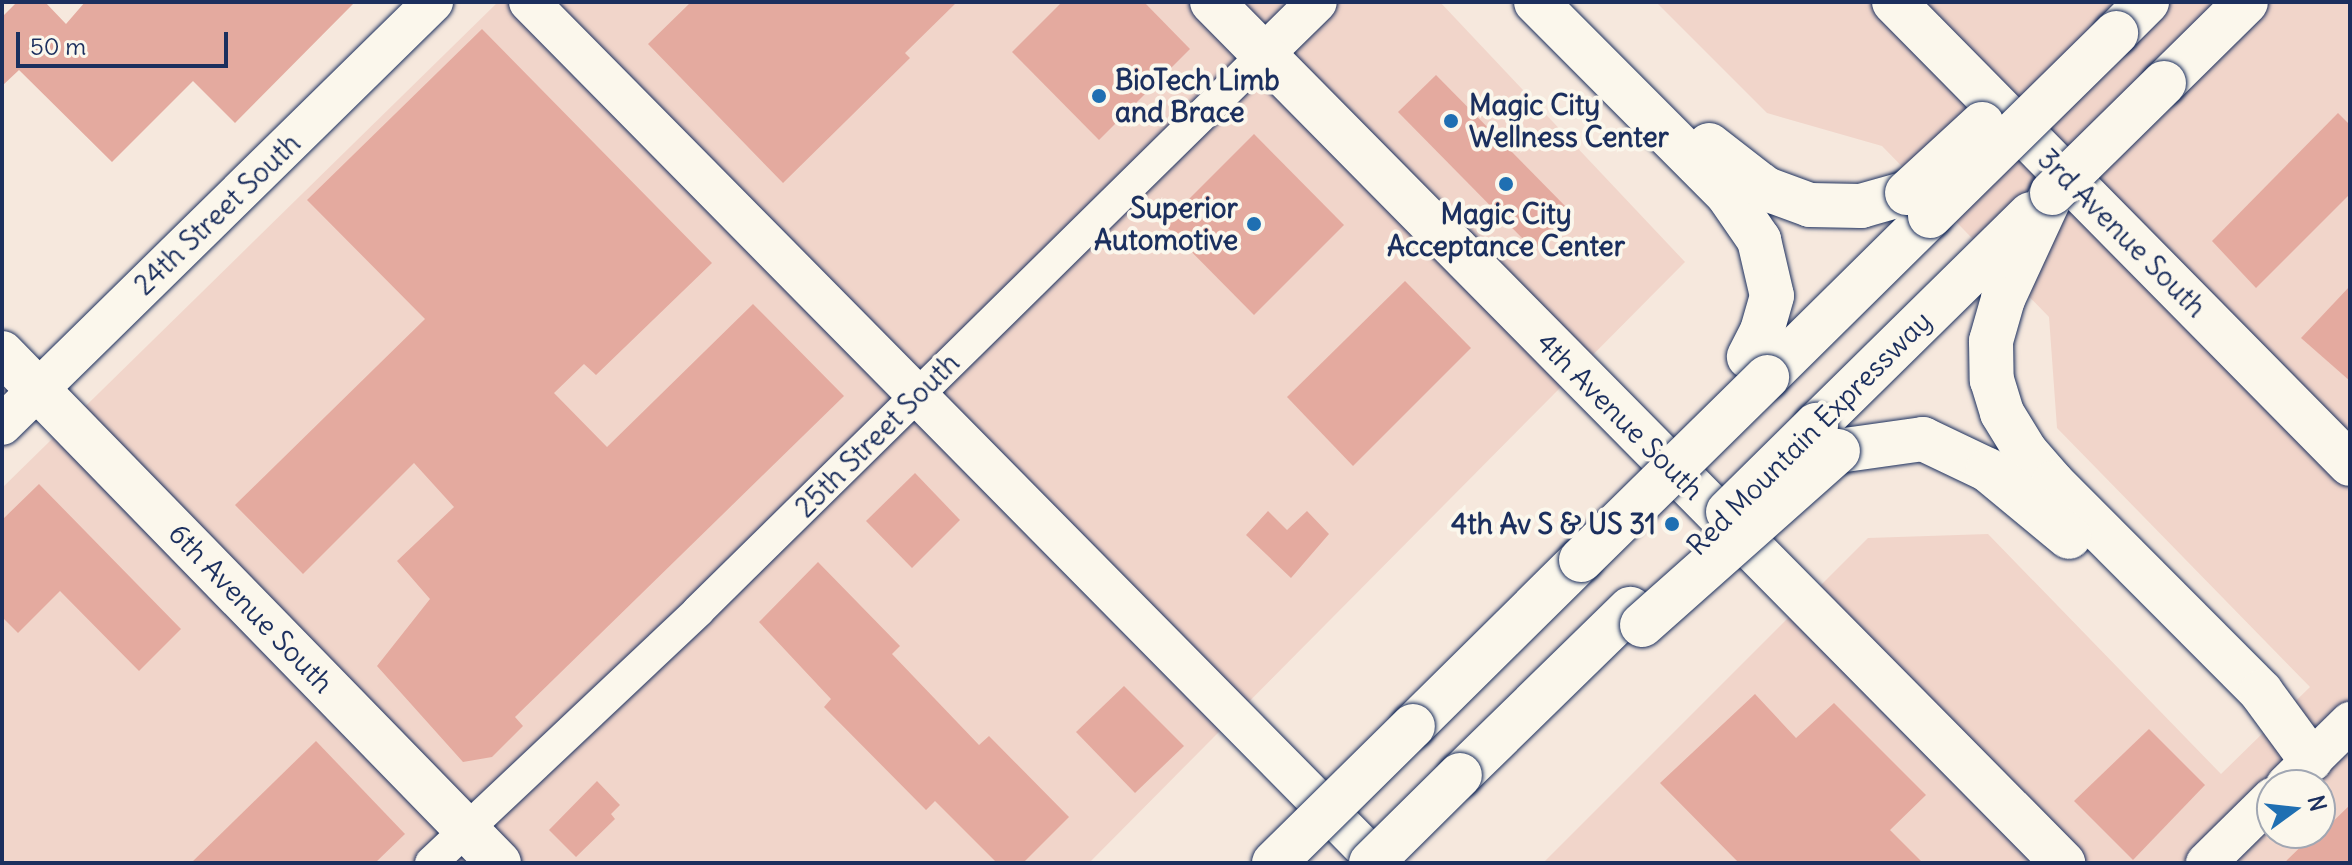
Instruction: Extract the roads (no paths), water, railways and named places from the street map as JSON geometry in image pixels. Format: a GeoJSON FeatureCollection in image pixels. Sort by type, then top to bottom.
{"type":"FeatureCollection","features":[{"type":"Feature","properties":{"kind":"main road","name":"4th Avenue South"},"geometry":{"type":"LineString","coordinates":[[1212,2],[2063,863]]}},
{"type":"Feature","properties":{"kind":"main road"},"geometry":{"type":"LineString","coordinates":[[1536,2],[1728,195],[1759,240],[1772,296],[1762,331],[1758,367]]}},
{"type":"Feature","properties":{"kind":"main road"},"geometry":{"type":"LineString","coordinates":[[1572,2],[1720,157],[1766,189],[1810,205],[1918,205]]}},
{"type":"Feature","properties":{"kind":"main road","name":"3rd Avenue South"},"geometry":{"type":"LineString","coordinates":[[1894,2],[2350,464]]}},
{"type":"Feature","properties":{"kind":"main road"},"geometry":{"type":"LineString","coordinates":[[1274,863],[1671,471],[1758,367],[1918,205],[2109,18],[2147,2]]}},
{"type":"Feature","properties":{"kind":"main road"},"geometry":{"type":"LineString","coordinates":[[2246,2],[2052,193],[1991,282],[1992,380],[2002,413],[2026,452],[2261,692],[2296,769]]}},
{"type":"Feature","properties":{"kind":"main road","name":"Red Mountain Expressway"},"geometry":{"type":"LineString","coordinates":[[1371,863],[1525,712],[1636,617],[1991,282]]}},
{"type":"Feature","properties":{"kind":"main road","name":"6th Avenue South"},"geometry":{"type":"LineString","coordinates":[[2,353],[499,863]]}},
{"type":"Feature","properties":{"kind":"main road"},"geometry":{"type":"LineString","coordinates":[[1827,438],[1923,439],[1988,470],[2064,532],[2294,769]]}},
{"type":"Feature","properties":{"kind":"street","name":"24th Street South"},"geometry":{"type":"LineString","coordinates":[[2,425],[433,2]]}},
{"type":"Feature","properties":{"kind":"street"},"geometry":{"type":"LineString","coordinates":[[529,2],[1379,863]]}},
{"type":"Feature","properties":{"kind":"street","name":"25th Street South"},"geometry":{"type":"LineString","coordinates":[[431,863],[698,611],[1317,2]]}},
{"type":"Feature","properties":{"kind":"street"},"geometry":{"type":"LineString","coordinates":[[2302,769],[2350,722]]}},
{"type":"Feature","properties":{"kind":"street"},"geometry":{"type":"LineString","coordinates":[[2206,863],[2256,814]]}},
{"type":"Feature","properties":{"kind":"place","name":"BioTech Limb and Brace"},"geometry":{"type":"Point","coordinates":[1099,96]}},
{"type":"Feature","properties":{"kind":"place","name":"Magic City Wellness Center"},"geometry":{"type":"Point","coordinates":[1451,121]}},
{"type":"Feature","properties":{"kind":"place","name":"Magic City Acceptance Center"},"geometry":{"type":"Point","coordinates":[1506,184]}},
{"type":"Feature","properties":{"kind":"place","name":"Superior Automotive"},"geometry":{"type":"Point","coordinates":[1254,224]}},
{"type":"Feature","properties":{"kind":"place","name":"4th Av S & US 31"},"geometry":{"type":"Point","coordinates":[1672,524]}}]}
